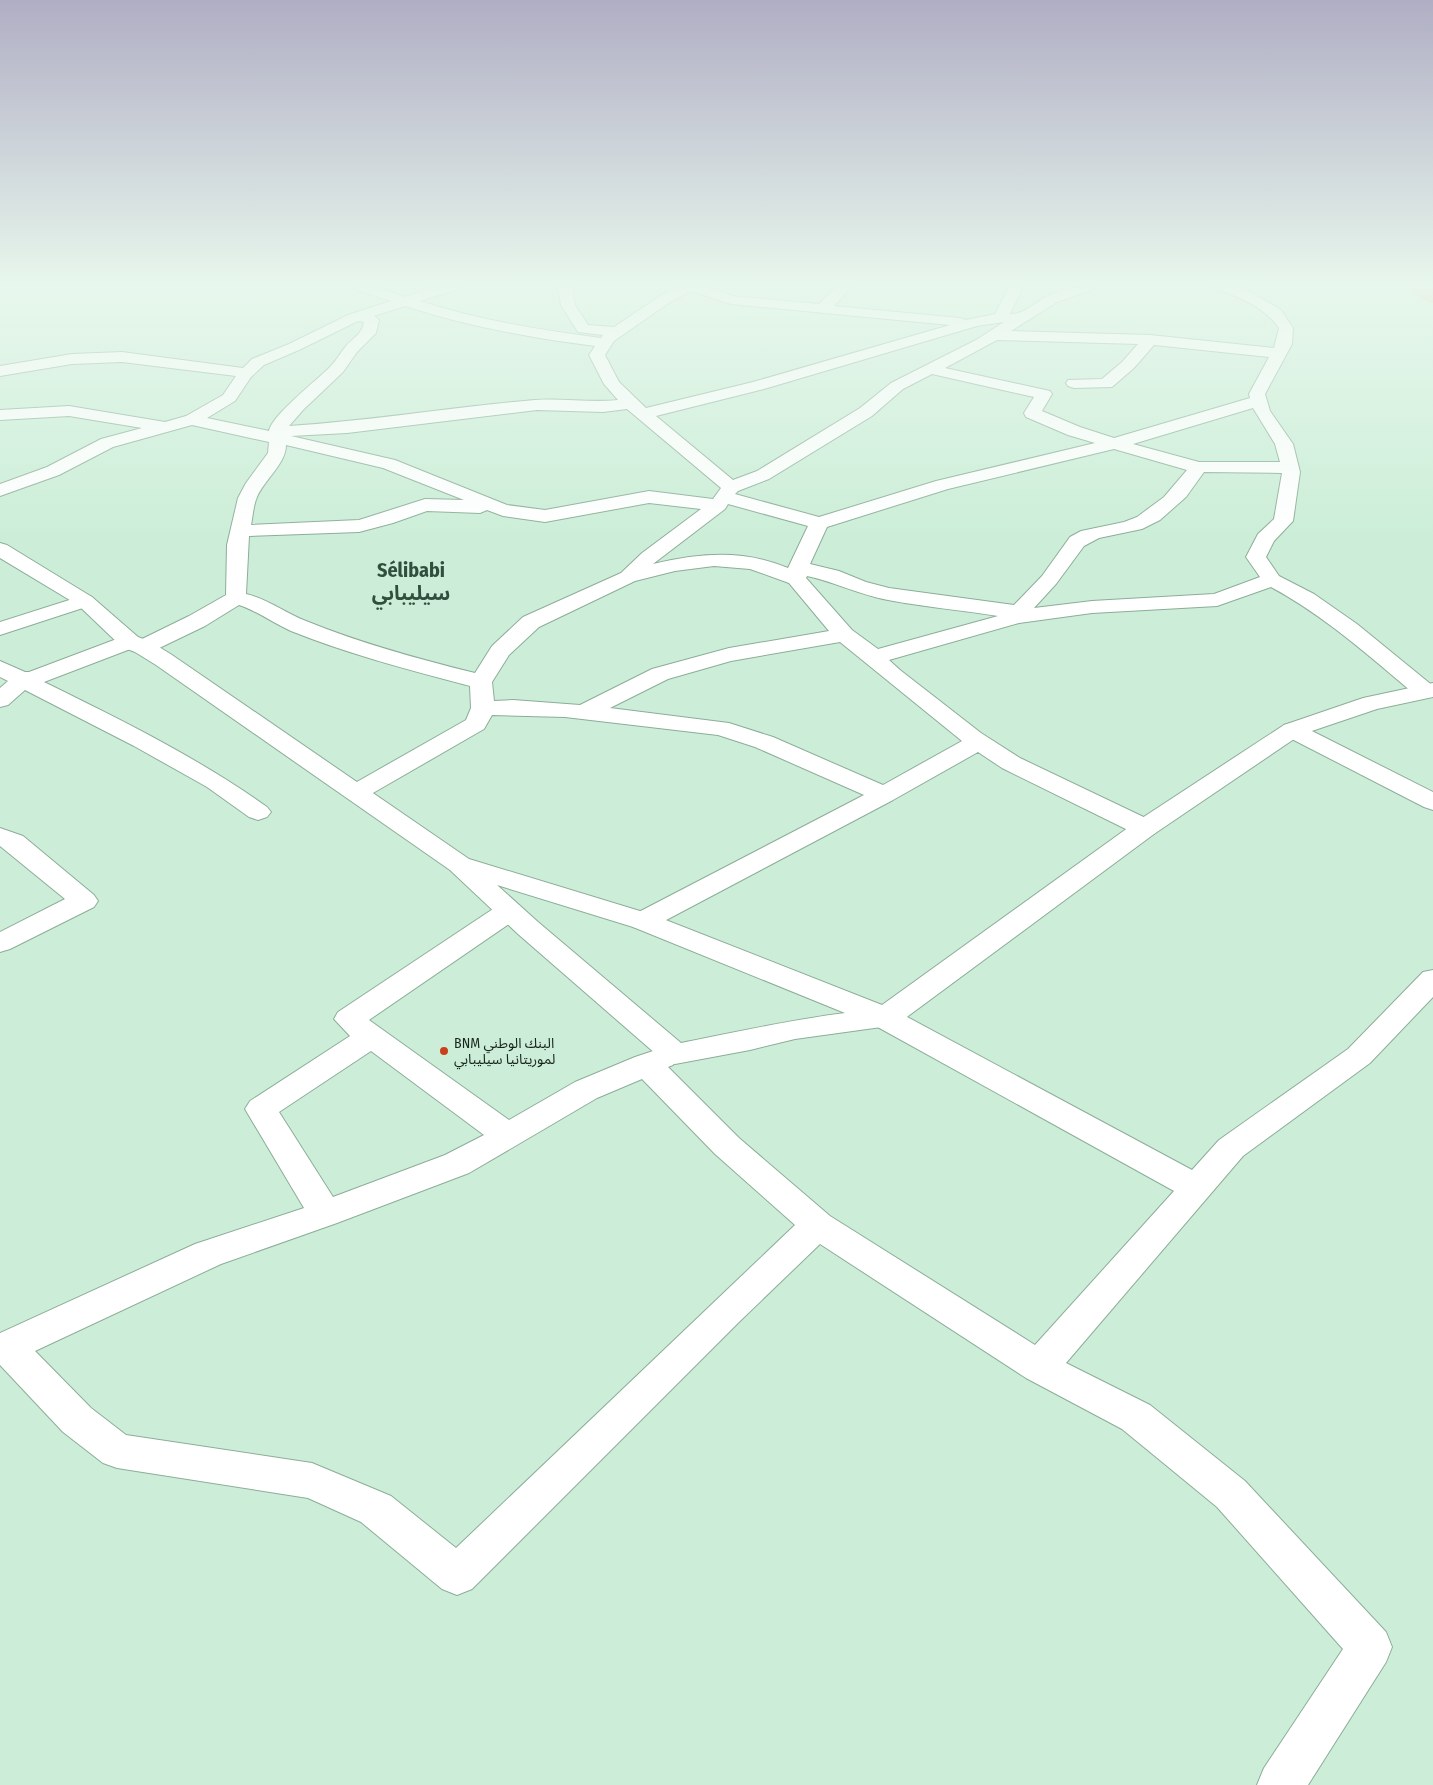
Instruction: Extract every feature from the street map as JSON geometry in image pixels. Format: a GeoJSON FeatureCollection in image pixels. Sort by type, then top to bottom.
{"type":"FeatureCollection","features":[{"type":"Feature","properties":{"kind":"street"},"geometry":{"type":"LineString","coordinates":[[226,370],[247,373]]}},
{"type":"Feature","properties":{"kind":"street"},"geometry":{"type":"LineString","coordinates":[[0,490],[53,471],[107,443],[192,420],[229,398],[250,370]]}},
{"type":"Feature","properties":{"kind":"street"},"geometry":{"type":"LineString","coordinates":[[236,598],[237,545],[248,498],[255,484],[277,453],[278,428],[297,406],[337,370]]}},
{"type":"Feature","properties":{"kind":"street"},"geometry":{"type":"LineString","coordinates":[[605,370],[612,384],[724,496]]}},
{"type":"Feature","properties":{"kind":"street"},"geometry":{"type":"LineString","coordinates":[[277,435],[537,405],[637,409],[735,392],[809,370]]}},
{"type":"Feature","properties":{"kind":"street"},"geometry":{"type":"LineString","coordinates":[[628,577],[649,557],[724,496],[763,475],[866,412],[897,386],[911,370]]}},
{"type":"Feature","properties":{"kind":"street"},"geometry":{"type":"LineString","coordinates":[[930,370],[1044,394],[1032,413],[1074,431],[1198,467],[1290,468]]}},
{"type":"Feature","properties":{"kind":"street"},"geometry":{"type":"LineString","coordinates":[[1074,383],[1106,384],[1122,370]]}},
{"type":"Feature","properties":{"kind":"street"},"geometry":{"type":"LineString","coordinates":[[1270,370],[1257,394],[1262,410],[1284,444],[1290,468],[1290,480],[1283,521],[1265,538],[1256,557],[1272,580],[1307,598],[1429,690]]}},
{"type":"Feature","properties":{"kind":"street"},"geometry":{"type":"LineString","coordinates":[[240,531],[359,526],[386,519],[425,505],[453,505],[546,516],[649,497],[724,496],[819,523],[942,485],[1114,444],[1259,401]]}},
{"type":"Feature","properties":{"kind":"street"},"geometry":{"type":"LineString","coordinates":[[0,415],[69,411],[166,427]]}},
{"type":"Feature","properties":{"kind":"street"},"geometry":{"type":"LineString","coordinates":[[192,420],[277,435],[389,464],[503,510]]}},
{"type":"Feature","properties":{"kind":"street"},"geometry":{"type":"LineString","coordinates":[[1018,615],[1081,538],[1134,526],[1155,515],[1191,481],[1198,467]]}},
{"type":"Feature","properties":{"kind":"street"},"geometry":{"type":"LineString","coordinates":[[797,573],[819,523]]}},
{"type":"Feature","properties":{"kind":"street"},"geometry":{"type":"LineString","coordinates":[[0,549],[85,601],[136,644],[357,792],[459,864],[661,1059],[727,1146],[818,1226],[1039,1367],[1136,1416],[1231,1494],[1370,1646],[1281,1785]]}},
{"type":"Feature","properties":{"kind":"street"},"geometry":{"type":"LineString","coordinates":[[357,792],[476,724],[483,708],[481,682],[500,652],[531,622],[628,577],[708,558],[744,561],[797,573],[832,576],[888,594],[1018,615]]}},
{"type":"Feature","properties":{"kind":"street"},"geometry":{"type":"LineString","coordinates":[[797,573],[844,635],[874,657],[892,675],[979,742],[1011,764],[1146,828]]}},
{"type":"Feature","properties":{"kind":"street"},"geometry":{"type":"LineString","coordinates":[[874,657],[1018,615],[1092,607],[1217,600],[1272,580]]}},
{"type":"Feature","properties":{"kind":"street"},"geometry":{"type":"LineString","coordinates":[[0,700],[23,680],[136,644],[197,621],[236,598],[248,600],[305,628],[416,665],[481,682]]}},
{"type":"Feature","properties":{"kind":"street"},"geometry":{"type":"LineString","coordinates":[[0,629],[85,601]]}},
{"type":"Feature","properties":{"kind":"street"},"geometry":{"type":"LineString","coordinates":[[584,712],[660,674],[729,655],[844,635]]}},
{"type":"Feature","properties":{"kind":"street"},"geometry":{"type":"LineString","coordinates":[[0,668],[143,741],[216,782],[258,812]]}},
{"type":"Feature","properties":{"kind":"street"},"geometry":{"type":"LineString","coordinates":[[818,1226],[726,1312],[458,1575],[376,1509],[312,1481],[117,1451],[77,1420],[5,1349],[208,1254],[325,1214],[457,1164],[586,1090],[661,1059],[795,1029],[885,1018],[1146,828],[1292,730],[1371,703],[1429,690]]}},
{"type":"Feature","properties":{"kind":"street"},"geometry":{"type":"LineString","coordinates":[[483,708],[513,707],[584,712],[721,728],[764,742],[884,795]]}},
{"type":"Feature","properties":{"kind":"street"},"geometry":{"type":"LineString","coordinates":[[1292,730],[1433,802]]}},
{"type":"Feature","properties":{"kind":"street"},"geometry":{"type":"LineString","coordinates":[[643,921],[884,795],[979,742]]}},
{"type":"Feature","properties":{"kind":"street"},"geometry":{"type":"LineString","coordinates":[[0,836],[14,842],[84,901],[0,942]]}},
{"type":"Feature","properties":{"kind":"street"},"geometry":{"type":"LineString","coordinates":[[459,864],[643,921],[885,1018],[1195,1186]]}},
{"type":"Feature","properties":{"kind":"street"},"geometry":{"type":"LineString","coordinates":[[370,1038],[350,1019],[509,911]]}},
{"type":"Feature","properties":{"kind":"street"},"geometry":{"type":"LineString","coordinates":[[1039,1367],[1195,1186],[1231,1148],[1359,1056],[1433,979]]}},
{"type":"Feature","properties":{"kind":"street"},"geometry":{"type":"LineString","coordinates":[[325,1214],[261,1109],[372,1036],[508,1136]]}},
{"type":"Feature","properties":{"kind":"place","name":"BNM البنك الوطني لموريتانيا سيليبابي"},"geometry":{"type":"Point","coordinates":[444,1051]}},
{"type":"Feature","properties":{"kind":"district","name":"Sélibabi سيليبابي"},"geometry":{"type":"Point","coordinates":[411,582]}}]}
